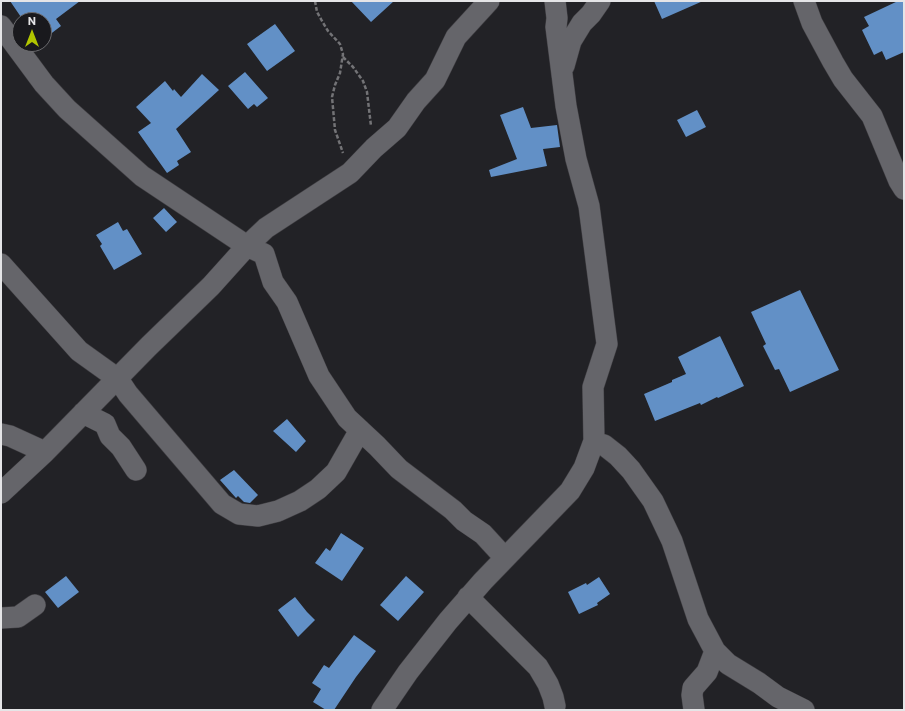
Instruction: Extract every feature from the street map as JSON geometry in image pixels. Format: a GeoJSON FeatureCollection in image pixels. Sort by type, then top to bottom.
{"type":"FeatureCollection","features":[{"type":"Feature","properties":{"kind":"street"},"geometry":{"type":"LineString","coordinates":[[1,493],[45,452],[149,346],[211,286],[247,246],[266,228],[350,173],[374,148],[397,128],[416,101],[435,80],[456,37],[489,1]]}},
{"type":"Feature","properties":{"kind":"street"},"geometry":{"type":"LineString","coordinates":[[382,710],[408,672],[468,597],[570,491],[584,468],[594,442],[593,387],[607,344],[589,206],[576,159],[562,72],[556,27],[557,18],[555,1]]}},
{"type":"Feature","properties":{"kind":"street"},"geometry":{"type":"LineString","coordinates":[[562,72],[571,41],[582,23],[591,14],[600,1]]}},
{"type":"Feature","properties":{"kind":"street"},"geometry":{"type":"LineString","coordinates":[[804,1],[812,23],[837,68],[872,116],[899,181],[904,189]]}},
{"type":"Feature","properties":{"kind":"street"},"geometry":{"type":"LineString","coordinates":[[1,26],[44,84],[67,109],[142,176],[247,246],[264,254],[273,282],[287,302],[319,376],[347,418],[399,469],[482,534],[505,558]]}},
{"type":"Feature","properties":{"kind":"street"},"geometry":{"type":"LineString","coordinates":[[1,264],[79,351],[118,379],[128,394],[222,504],[239,514],[258,516],[278,511],[300,501],[318,489],[336,472],[360,430]]}},
{"type":"Feature","properties":{"kind":"street"},"geometry":{"type":"LineString","coordinates":[[84,413],[105,424],[110,436],[121,447],[136,470]]}},
{"type":"Feature","properties":{"kind":"street"},"geometry":{"type":"LineString","coordinates":[[1,434],[10,436],[45,452]]}},
{"type":"Feature","properties":{"kind":"street"},"geometry":{"type":"LineString","coordinates":[[594,442],[604,445],[618,456],[631,470],[654,501],[672,541],[698,620],[715,652],[728,664],[759,683],[778,697],[804,710]]}},
{"type":"Feature","properties":{"kind":"street"},"geometry":{"type":"LineString","coordinates":[[468,597],[538,668],[548,684],[555,706]]}},
{"type":"Feature","properties":{"kind":"street"},"geometry":{"type":"LineString","coordinates":[[1,618],[8,619],[18,617],[35,605]]}},
{"type":"Feature","properties":{"kind":"street"},"geometry":{"type":"LineString","coordinates":[[694,710],[692,695],[693,688],[707,672],[715,652]]}},
{"type":"Feature","properties":{"kind":"path"},"geometry":{"type":"LineString","coordinates":[[315,1],[317,12],[328,31],[340,44],[342,57],[340,73],[333,90],[332,103],[335,130],[350,173]]}},
{"type":"Feature","properties":{"kind":"path"},"geometry":{"type":"LineString","coordinates":[[342,57],[353,67],[363,81],[367,92],[374,148]]}},
{"type":"Feature","properties":{"kind":"building"},"geometry":{"type":"Polygon","coordinates":[[[10,1],[80,1],[56,19],[61,26],[52,33],[52,12],[18,12],[10,1]]]}},
{"type":"Feature","properties":{"kind":"building"},"geometry":{"type":"Polygon","coordinates":[[[351,1],[394,1],[371,22],[351,1]]]}},
{"type":"Feature","properties":{"kind":"building"},"geometry":{"type":"Polygon","coordinates":[[[654,1],[703,1],[662,19],[654,1]]]}},
{"type":"Feature","properties":{"kind":"building"},"geometry":{"type":"Polygon","coordinates":[[[898,1],[904,1],[904,52],[886,60],[882,51],[874,55],[862,30],[869,26],[864,17],[898,1]]]}},
{"type":"Feature","properties":{"kind":"building"},"geometry":{"type":"Polygon","coordinates":[[[275,24],[295,51],[267,71],[247,44],[275,24]]]}},
{"type":"Feature","properties":{"kind":"building"},"geometry":{"type":"Polygon","coordinates":[[[245,72],[268,98],[257,107],[254,104],[248,109],[228,86],[245,72]]]}},
{"type":"Feature","properties":{"kind":"building"},"geometry":{"type":"Polygon","coordinates":[[[202,74],[219,90],[176,129],[191,152],[177,161],[179,165],[167,173],[138,132],[151,123],[136,107],[165,81],[173,91],[174,89],[181,97],[202,74]]]}},
{"type":"Feature","properties":{"kind":"building"},"geometry":{"type":"Polygon","coordinates":[[[523,107],[531,128],[557,125],[560,147],[543,149],[547,166],[491,177],[489,170],[517,159],[500,115],[523,107]]]}},
{"type":"Feature","properties":{"kind":"building"},"geometry":{"type":"Polygon","coordinates":[[[697,110],[706,127],[686,137],[677,120],[697,110]]]}},
{"type":"Feature","properties":{"kind":"building"},"geometry":{"type":"Polygon","coordinates":[[[164,208],[177,222],[166,232],[153,218],[164,208]]]}},
{"type":"Feature","properties":{"kind":"building"},"geometry":{"type":"Polygon","coordinates":[[[118,222],[123,231],[127,229],[142,254],[114,270],[100,246],[102,244],[96,235],[118,222]]]}},
{"type":"Feature","properties":{"kind":"building"},"geometry":{"type":"Polygon","coordinates":[[[800,290],[839,370],[790,392],[779,369],[775,370],[763,346],[766,344],[751,312],[800,290]]]}},
{"type":"Feature","properties":{"kind":"building"},"geometry":{"type":"Polygon","coordinates":[[[720,336],[744,386],[701,405],[700,403],[655,421],[644,394],[672,382],[672,380],[686,374],[678,357],[720,336]]]}},
{"type":"Feature","properties":{"kind":"building"},"geometry":{"type":"Polygon","coordinates":[[[287,419],[306,441],[296,452],[273,431],[287,419]]]}},
{"type":"Feature","properties":{"kind":"building"},"geometry":{"type":"Polygon","coordinates":[[[234,470],[258,495],[250,503],[244,502],[238,496],[236,498],[220,480],[234,470]]]}},
{"type":"Feature","properties":{"kind":"building"},"geometry":{"type":"Polygon","coordinates":[[[341,533],[364,548],[342,581],[315,563],[326,548],[330,551],[341,533]]]}},
{"type":"Feature","properties":{"kind":"building"},"geometry":{"type":"Polygon","coordinates":[[[66,576],[79,592],[58,608],[45,592],[66,576]]]}},
{"type":"Feature","properties":{"kind":"building"},"geometry":{"type":"Polygon","coordinates":[[[406,576],[424,592],[398,621],[380,605],[406,576]]]}},
{"type":"Feature","properties":{"kind":"building"},"geometry":{"type":"Polygon","coordinates":[[[599,577],[610,594],[597,603],[598,605],[579,614],[568,592],[586,583],[587,585],[599,577]]]}},
{"type":"Feature","properties":{"kind":"building"},"geometry":{"type":"Polygon","coordinates":[[[295,597],[315,620],[298,637],[278,610],[295,597]]]}},
{"type":"Feature","properties":{"kind":"building"},"geometry":{"type":"Polygon","coordinates":[[[354,635],[376,651],[356,677],[334,710],[326,710],[313,702],[321,689],[312,683],[324,665],[329,668],[354,635]]]}}]}
